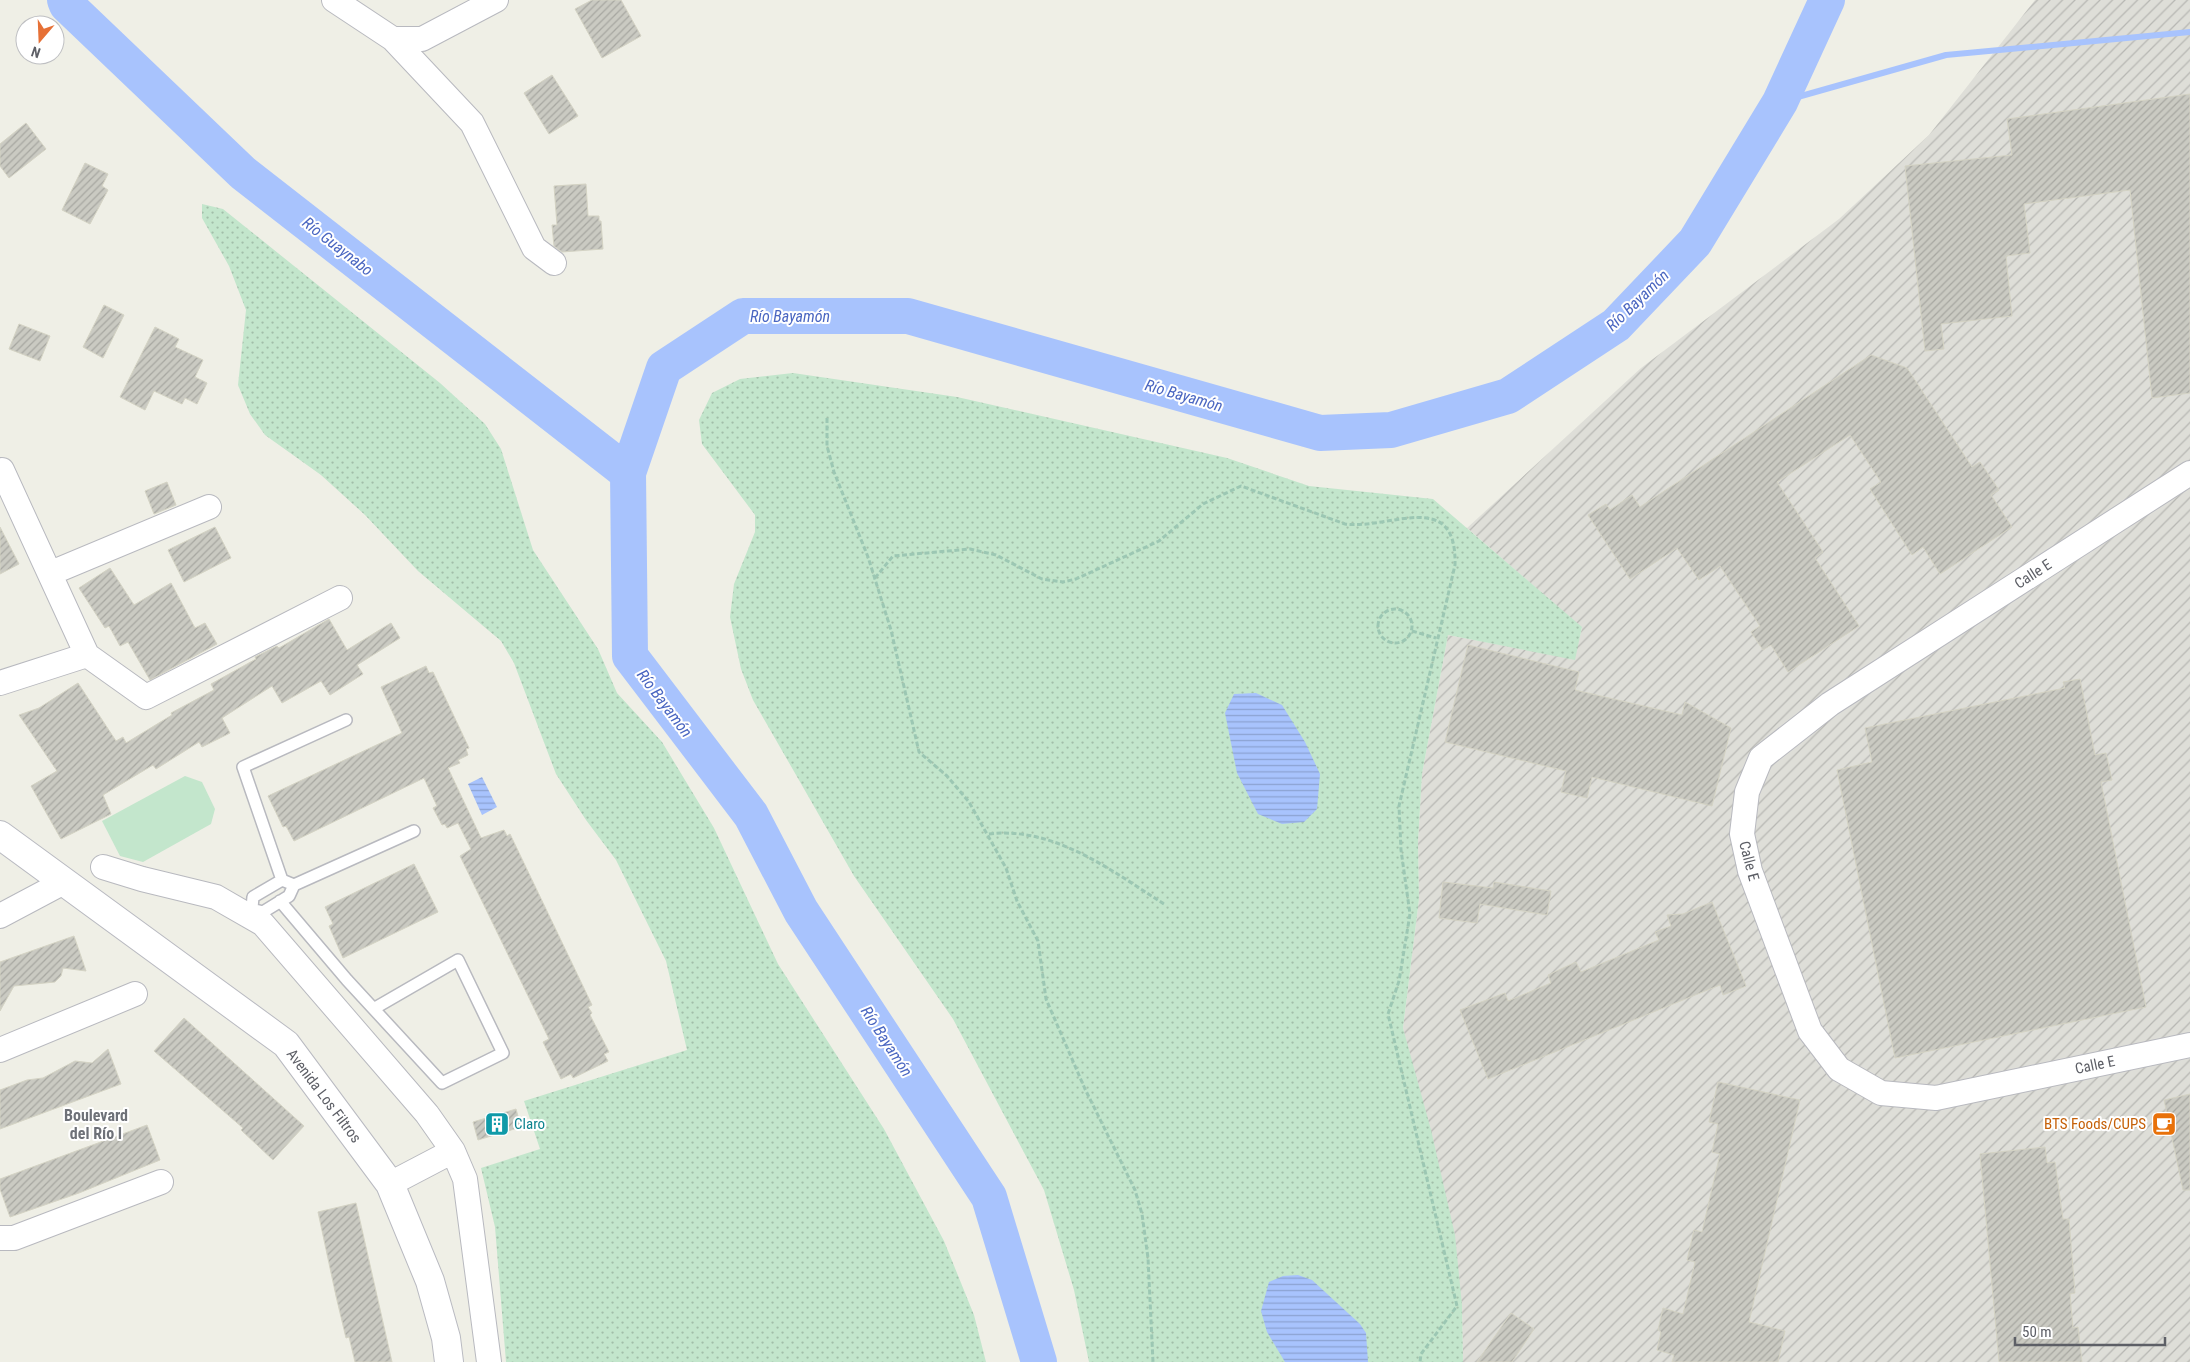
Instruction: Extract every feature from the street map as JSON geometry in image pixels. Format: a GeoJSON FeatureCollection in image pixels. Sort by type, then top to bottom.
{"type":"FeatureCollection","features":[{"type":"Feature","properties":{"kind":"main road","name":"Avenida Los Filtros"},"geometry":{"type":"LineString","coordinates":[[0,835],[286,1044],[390,1184],[430,1281],[446,1338],[449,1362]]}},
{"type":"Feature","properties":{"kind":"street"},"geometry":{"type":"LineString","coordinates":[[334,0],[393,39],[472,123],[534,248],[554,262]]}},
{"type":"Feature","properties":{"kind":"street"},"geometry":{"type":"LineString","coordinates":[[393,39],[422,39],[496,0]]}},
{"type":"Feature","properties":{"kind":"street"},"geometry":{"type":"LineString","coordinates":[[2,470],[51,573],[87,655],[146,698],[340,598]]}},
{"type":"Feature","properties":{"kind":"street","name":"Calle E"},"geometry":{"type":"LineString","coordinates":[[2190,473],[1830,704],[1761,758],[1747,792],[1742,834],[1750,870],[1810,1031],[1839,1069],[1881,1093],[1936,1098],[2190,1045]]}},
{"type":"Feature","properties":{"kind":"street"},"geometry":{"type":"LineString","coordinates":[[51,573],[209,507]]}},
{"type":"Feature","properties":{"kind":"street"},"geometry":{"type":"LineString","coordinates":[[0,683],[87,655]]}},
{"type":"Feature","properties":{"kind":"street"},"geometry":{"type":"LineString","coordinates":[[103,867],[142,879],[216,897],[248,910],[263,924],[427,1114],[453,1151],[465,1180],[489,1362]]}},
{"type":"Feature","properties":{"kind":"street"},"geometry":{"type":"LineString","coordinates":[[0,916],[64,882]]}},
{"type":"Feature","properties":{"kind":"street"},"geometry":{"type":"LineString","coordinates":[[0,1050],[135,994]]}},
{"type":"Feature","properties":{"kind":"street"},"geometry":{"type":"LineString","coordinates":[[390,1184],[453,1151]]}},
{"type":"Feature","properties":{"kind":"street"},"geometry":{"type":"LineString","coordinates":[[0,1238],[14,1238],[161,1182]]}},
{"type":"Feature","properties":{"kind":"lane"},"geometry":{"type":"LineString","coordinates":[[294,885],[282,880],[243,767],[346,720]]}},
{"type":"Feature","properties":{"kind":"lane"},"geometry":{"type":"LineString","coordinates":[[282,880],[253,897],[248,910],[263,912],[289,896],[294,885],[414,831]]}},
{"type":"Feature","properties":{"kind":"lane"},"geometry":{"type":"LineString","coordinates":[[280,901],[347,980],[375,1008],[442,1083],[503,1053],[458,960],[375,1008]]}},
{"type":"Feature","properties":{"kind":"path"},"geometry":{"type":"LineString","coordinates":[[827,418],[827,446],[834,472],[875,578],[891,630],[919,752],[947,776],[969,802],[989,834],[1006,868],[1017,901],[1038,941],[1046,999],[1086,1089],[1135,1190],[1142,1214],[1148,1258],[1153,1362]]}},
{"type":"Feature","properties":{"kind":"path"},"geometry":{"type":"LineString","coordinates":[[875,578],[893,556],[959,548],[996,555],[1051,581],[1076,579],[1159,540],[1203,504],[1241,486],[1345,524],[1362,526],[1425,516],[1444,525],[1451,536],[1455,565],[1436,638],[1399,806],[1401,850],[1410,914],[1400,981],[1388,1014],[1410,1100],[1457,1306],[1421,1354],[1420,1362]]}},
{"type":"Feature","properties":{"kind":"path"},"geometry":{"type":"LineString","coordinates":[[1400,609],[1410,618],[1412,631],[1403,640],[1390,642],[1380,633],[1379,620],[1388,611],[1400,609]]}},
{"type":"Feature","properties":{"kind":"path"},"geometry":{"type":"LineString","coordinates":[[1412,631],[1436,638]]}},
{"type":"Feature","properties":{"kind":"path"},"geometry":{"type":"LineString","coordinates":[[989,834],[1007,832],[1036,837],[1062,845],[1087,856],[1164,904]]}},
{"type":"Feature","properties":{"kind":"shaded area"},"geometry":{"type":"Polygon","coordinates":[[[2035,0],[2190,0],[2190,1362],[1463,1362],[1462,1305],[1403,1028],[1419,899],[1418,842],[1422,774],[1448,635],[1574,659],[1582,628],[1467,528],[1641,368],[1839,219],[1929,135],[2035,0]]]}},
{"type":"Feature","properties":{"kind":"green space"},"geometry":{"type":"Polygon","coordinates":[[[202,204],[223,209],[440,383],[485,424],[501,449],[533,550],[598,649],[617,693],[662,742],[714,828],[778,964],[884,1129],[944,1241],[974,1315],[986,1362],[506,1362],[495,1227],[481,1168],[540,1149],[524,1101],[687,1050],[666,961],[616,860],[586,820],[556,774],[514,663],[501,641],[418,571],[365,515],[321,475],[265,435],[250,414],[238,385],[246,310],[229,266],[202,218],[202,204]]]}},
{"type":"Feature","properties":{"kind":"green space"},"geometry":{"type":"Polygon","coordinates":[[[793,373],[957,397],[1227,458],[1309,486],[1433,499],[1582,627],[1575,660],[1448,635],[1422,774],[1418,842],[1419,899],[1403,1028],[1431,1130],[1455,1235],[1462,1305],[1463,1362],[1089,1362],[1074,1290],[1044,1190],[953,1019],[854,876],[753,700],[741,669],[730,617],[734,584],[755,532],[755,515],[702,444],[699,420],[712,393],[740,379],[793,373]]]}},
{"type":"Feature","properties":{"kind":"green space"},"geometry":{"type":"Polygon","coordinates":[[[185,776],[202,782],[215,809],[211,824],[143,862],[120,856],[102,821],[185,776]]]}},
{"type":"Feature","properties":{"kind":"water"},"geometry":{"type":"Polygon","coordinates":[[[1256,693],[1282,705],[1305,742],[1320,774],[1317,809],[1304,822],[1282,824],[1258,814],[1237,773],[1225,713],[1234,694],[1256,693]]]}},
{"type":"Feature","properties":{"kind":"water"},"geometry":{"type":"Polygon","coordinates":[[[482,777],[497,807],[482,815],[468,784],[482,777]]]}},
{"type":"Feature","properties":{"kind":"water"},"geometry":{"type":"Polygon","coordinates":[[[1298,1275],[1312,1280],[1360,1324],[1366,1333],[1368,1362],[1285,1362],[1267,1332],[1261,1311],[1269,1282],[1283,1276],[1298,1275]]]}},
{"type":"Feature","properties":{"kind":"building"},"geometry":{"type":"Polygon","coordinates":[[[592,0],[621,0],[641,36],[602,58],[575,9],[592,0]]]}},
{"type":"Feature","properties":{"kind":"building"},"geometry":{"type":"Polygon","coordinates":[[[552,75],[578,116],[549,134],[524,93],[552,75]]]}},
{"type":"Feature","properties":{"kind":"building"},"geometry":{"type":"Polygon","coordinates":[[[2190,94],[2190,393],[2152,398],[2130,190],[2024,204],[2030,253],[2006,256],[2012,316],[1941,324],[1944,349],[1925,351],[1905,166],[2012,155],[2007,119],[2190,94]]]}},
{"type":"Feature","properties":{"kind":"building"},"geometry":{"type":"Polygon","coordinates":[[[26,123],[46,149],[9,178],[0,166],[0,144],[26,123]]]}},
{"type":"Feature","properties":{"kind":"building"},"geometry":{"type":"Polygon","coordinates":[[[85,163],[108,174],[102,186],[108,190],[90,224],[62,210],[85,163]]]}},
{"type":"Feature","properties":{"kind":"building"},"geometry":{"type":"Polygon","coordinates":[[[586,184],[588,216],[599,216],[603,249],[562,252],[554,246],[552,225],[557,225],[554,186],[586,184]]]}},
{"type":"Feature","properties":{"kind":"building"},"geometry":{"type":"Polygon","coordinates":[[[104,305],[124,315],[103,358],[83,347],[104,305]]]}},
{"type":"Feature","properties":{"kind":"building"},"geometry":{"type":"Polygon","coordinates":[[[19,324],[50,336],[40,361],[9,349],[19,324]]]}},
{"type":"Feature","properties":{"kind":"building"},"geometry":{"type":"Polygon","coordinates":[[[155,327],[179,339],[175,347],[203,360],[195,377],[207,383],[197,404],[185,398],[182,404],[154,391],[145,410],[120,397],[155,327]]]}},
{"type":"Feature","properties":{"kind":"building"},"geometry":{"type":"Polygon","coordinates":[[[1871,355],[1907,368],[1972,467],[1980,462],[1999,490],[1991,495],[2012,527],[1940,574],[1923,547],[1912,555],[1870,489],[1881,482],[1850,435],[1777,482],[1823,552],[1815,558],[1859,626],[1788,672],[1771,645],[1763,650],[1751,632],[1760,626],[1720,566],[1699,580],[1677,548],[1630,579],[1588,515],[1606,504],[1610,510],[1632,495],[1640,507],[1871,355]]]}},
{"type":"Feature","properties":{"kind":"building"},"geometry":{"type":"Polygon","coordinates":[[[167,482],[176,505],[154,514],[145,491],[167,482]]]}},
{"type":"Feature","properties":{"kind":"building"},"geometry":{"type":"Polygon","coordinates":[[[0,527],[19,564],[0,574],[0,527]]]}},
{"type":"Feature","properties":{"kind":"building"},"geometry":{"type":"Polygon","coordinates":[[[215,527],[231,558],[184,582],[168,550],[215,527]]]}},
{"type":"Feature","properties":{"kind":"building"},"geometry":{"type":"Polygon","coordinates":[[[110,568],[134,605],[171,583],[195,628],[205,623],[217,644],[150,680],[128,642],[120,646],[109,626],[105,628],[79,588],[110,568]]]}},
{"type":"Feature","properties":{"kind":"building"},"geometry":{"type":"Polygon","coordinates":[[[329,619],[347,650],[391,623],[400,638],[357,665],[363,674],[330,695],[321,681],[282,703],[272,686],[222,718],[230,733],[202,747],[199,742],[156,769],[153,765],[103,795],[111,814],[61,839],[31,786],[57,771],[19,715],[39,708],[78,683],[116,741],[123,737],[126,743],[172,715],[171,713],[214,690],[211,684],[256,659],[255,657],[277,646],[279,648],[329,619]]]}},
{"type":"Feature","properties":{"kind":"building"},"geometry":{"type":"Polygon","coordinates":[[[1468,645],[1579,672],[1575,690],[1682,715],[1685,702],[1731,728],[1712,806],[1592,777],[1587,798],[1561,792],[1566,771],[1445,742],[1468,645]]]}},
{"type":"Feature","properties":{"kind":"building"},"geometry":{"type":"Polygon","coordinates":[[[426,666],[429,673],[433,672],[469,748],[466,749],[468,755],[458,760],[460,763],[448,768],[481,838],[504,830],[507,836],[510,834],[592,1005],[588,1007],[592,1013],[590,1015],[609,1052],[604,1054],[608,1061],[573,1078],[571,1074],[561,1079],[543,1042],[549,1039],[460,856],[471,849],[458,823],[447,828],[445,824],[442,825],[433,808],[437,806],[424,778],[294,841],[286,826],[283,827],[268,796],[402,733],[381,687],[426,666]]]}},
{"type":"Feature","properties":{"kind":"building"},"geometry":{"type":"Polygon","coordinates":[[[2080,679],[2095,755],[2106,753],[2112,780],[2101,782],[2146,1007],[1895,1058],[1837,770],[1872,762],[1865,728],[2065,688],[2063,682],[2080,679]]]}},
{"type":"Feature","properties":{"kind":"building"},"geometry":{"type":"Polygon","coordinates":[[[414,864],[438,912],[343,958],[329,926],[333,924],[325,907],[414,864]]]}},
{"type":"Feature","properties":{"kind":"building"},"geometry":{"type":"Polygon","coordinates":[[[1443,882],[1493,888],[1494,882],[1551,891],[1547,915],[1480,904],[1477,923],[1439,918],[1443,882]]]}},
{"type":"Feature","properties":{"kind":"building"},"geometry":{"type":"Polygon","coordinates":[[[1712,902],[1746,986],[1723,995],[1720,985],[1488,1079],[1460,1010],[1505,993],[1508,1001],[1551,983],[1548,975],[1576,962],[1581,972],[1659,940],[1655,932],[1671,926],[1667,915],[1683,914],[1712,902]]]}},
{"type":"Feature","properties":{"kind":"building"},"geometry":{"type":"Polygon","coordinates":[[[74,936],[86,971],[63,968],[61,976],[55,982],[14,986],[0,1011],[0,962],[74,936]]]}},
{"type":"Feature","properties":{"kind":"building"},"geometry":{"type":"Polygon","coordinates":[[[184,1018],[304,1126],[273,1160],[241,1130],[243,1128],[154,1051],[184,1018]]]}},
{"type":"Feature","properties":{"kind":"building"},"geometry":{"type":"Polygon","coordinates":[[[108,1049],[121,1084],[0,1129],[0,1090],[27,1080],[43,1078],[75,1061],[92,1063],[108,1049]]]}},
{"type":"Feature","properties":{"kind":"building"},"geometry":{"type":"Polygon","coordinates":[[[1718,1082],[1800,1100],[1749,1322],[1785,1331],[1778,1362],[1672,1362],[1674,1355],[1657,1350],[1661,1332],[1658,1330],[1663,1308],[1683,1314],[1695,1262],[1687,1260],[1694,1230],[1702,1232],[1720,1154],[1712,1152],[1718,1124],[1709,1122],[1718,1082]]]}},
{"type":"Feature","properties":{"kind":"building"},"geometry":{"type":"Polygon","coordinates":[[[2190,1094],[2190,1190],[2183,1190],[2164,1100],[2190,1094]]]}},
{"type":"Feature","properties":{"kind":"building","name":"Claro"},"geometry":{"type":"Polygon","coordinates":[[[516,1109],[521,1127],[478,1140],[473,1122],[516,1109]]]}},
{"type":"Feature","properties":{"kind":"building"},"geometry":{"type":"Polygon","coordinates":[[[147,1125],[160,1160],[79,1193],[10,1217],[0,1189],[0,1179],[147,1125]]]}},
{"type":"Feature","properties":{"kind":"building"},"geometry":{"type":"Polygon","coordinates":[[[2045,1147],[2047,1163],[2055,1162],[2063,1219],[2069,1219],[2075,1293],[2070,1294],[2073,1328],[2078,1327],[2082,1362],[1999,1362],[1980,1154],[2045,1147]]]}},
{"type":"Feature","properties":{"kind":"building"},"geometry":{"type":"Polygon","coordinates":[[[356,1203],[392,1362],[355,1362],[349,1337],[346,1338],[336,1296],[318,1212],[356,1203]]]}},
{"type":"Feature","properties":{"kind":"building"},"geometry":{"type":"Polygon","coordinates":[[[1511,1313],[1534,1329],[1512,1362],[1477,1362],[1511,1313]]]}},
{"type":"Feature","properties":{"kind":"waterway","name":"Río Guaynabo"},"geometry":{"type":"LineString","coordinates":[[65,0],[67,5],[243,173],[628,473]]}},
{"type":"Feature","properties":{"kind":"waterway","name":"Río Bayamón"},"geometry":{"type":"LineString","coordinates":[[1039,1362],[989,1197],[801,911],[751,815],[630,656],[628,473],[664,368],[743,316],[908,316],[1320,433],[1391,430],[1508,396],[1616,325],[1695,242],[1780,102],[1827,0]]}},
{"type":"Feature","properties":{"kind":"waterway"},"geometry":{"type":"LineString","coordinates":[[1780,102],[1946,55],[2190,32]]}},
{"type":"Feature","properties":{"kind":"place","name":"Claro"},"geometry":{"type":"Point","coordinates":[497,1124]}},
{"type":"Feature","properties":{"kind":"place","name":"BTS Foods/CUPS"},"geometry":{"type":"Point","coordinates":[2164,1124]}},
{"type":"Feature","properties":{"kind":"district","name":"Boulevard del Río I"},"geometry":{"type":"Point","coordinates":[96,1124]}}]}
